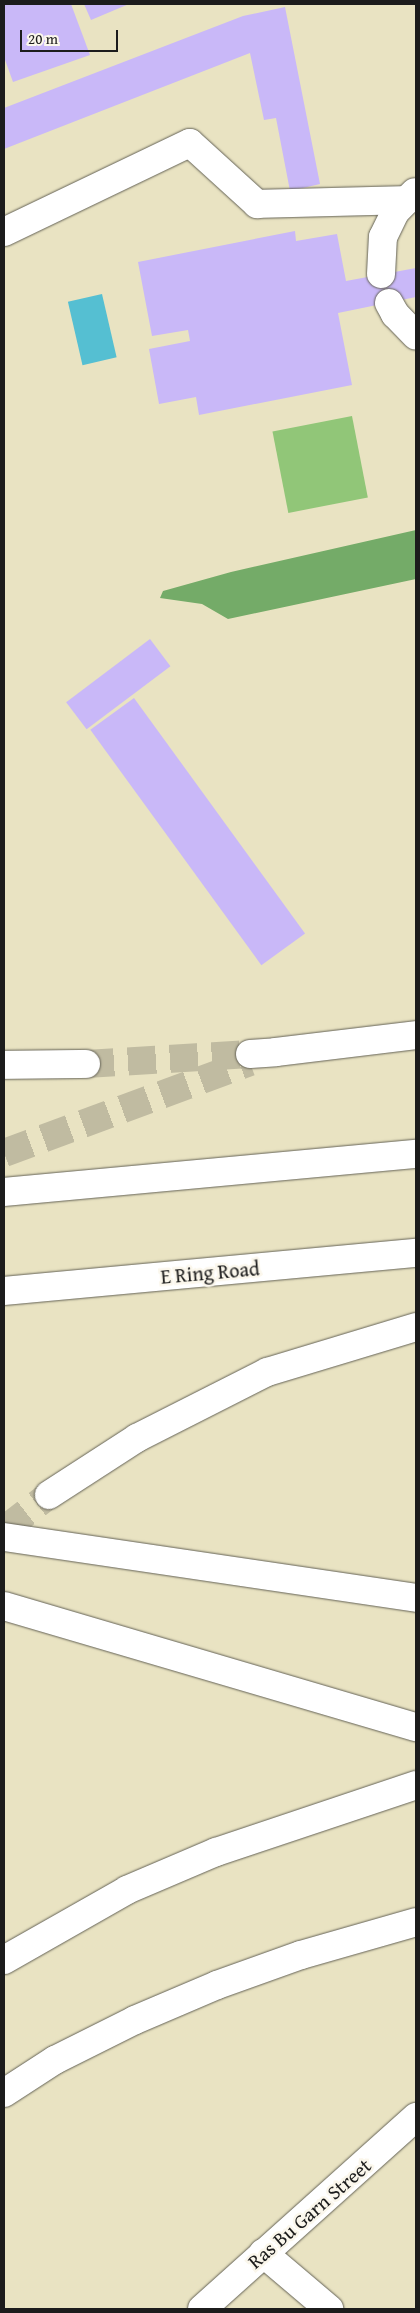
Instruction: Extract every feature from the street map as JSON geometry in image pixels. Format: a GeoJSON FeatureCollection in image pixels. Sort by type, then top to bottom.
{"type":"FeatureCollection","features":[{"type":"Feature","properties":{"kind":"main road"},"geometry":{"type":"LineString","coordinates":[[4,232],[190,143],[258,204],[412,196]]}},
{"type":"Feature","properties":{"kind":"main road"},"geometry":{"type":"LineString","coordinates":[[381,274],[384,237],[395,212],[412,196]]}},
{"type":"Feature","properties":{"kind":"main road"},"geometry":{"type":"LineString","coordinates":[[389,303],[395,314],[416,336]]}},
{"type":"Feature","properties":{"kind":"main road"},"geometry":{"type":"LineString","coordinates":[[258,1056],[416,1035]]}},
{"type":"Feature","properties":{"kind":"main road"},"geometry":{"type":"LineString","coordinates":[[4,1066],[86,1064]]}},
{"type":"Feature","properties":{"kind":"main road"},"geometry":{"type":"LineString","coordinates":[[4,1192],[416,1154]]}},
{"type":"Feature","properties":{"kind":"main road","name":"E Ring Road"},"geometry":{"type":"LineString","coordinates":[[4,1291],[416,1253]]}},
{"type":"Feature","properties":{"kind":"main road"},"geometry":{"type":"LineString","coordinates":[[49,1495],[137,1438],[267,1372],[416,1327]]}},
{"type":"Feature","properties":{"kind":"main road"},"geometry":{"type":"LineString","coordinates":[[4,1537],[416,1598]]}},
{"type":"Feature","properties":{"kind":"main road"},"geometry":{"type":"LineString","coordinates":[[4,1606],[416,1727]]}},
{"type":"Feature","properties":{"kind":"main road"},"geometry":{"type":"LineString","coordinates":[[4,1960],[42,1936],[127,1890],[207,1855],[416,1785]]}},
{"type":"Feature","properties":{"kind":"main road"},"geometry":{"type":"LineString","coordinates":[[4,2093],[56,2060],[135,2020],[218,1985],[301,1954],[416,1922]]}},
{"type":"Feature","properties":{"kind":"main road","name":"Ras Bu Garn Street"},"geometry":{"type":"LineString","coordinates":[[202,2309],[263,2253],[295,2228],[416,2117]]}},
{"type":"Feature","properties":{"kind":"main road"},"geometry":{"type":"LineString","coordinates":[[263,2253],[329,2309]]}},
{"type":"Feature","properties":{"kind":"green space"},"geometry":{"type":"Polygon","coordinates":[[[352,416],[368,497],[288,513],[272,431],[352,416]]]}},
{"type":"Feature","properties":{"kind":"green space"},"geometry":{"type":"Polygon","coordinates":[[[416,530],[416,579],[228,619],[202,604],[160,598],[163,591],[231,572],[416,530]]]}},
{"type":"Feature","properties":{"kind":"water"},"geometry":{"type":"Polygon","coordinates":[[[102,294],[117,357],[83,365],[68,302],[102,294]]]}},
{"type":"Feature","properties":{"kind":"building"},"geometry":{"type":"Polygon","coordinates":[[[4,4],[71,4],[90,55],[13,82],[4,57],[4,4]]]}},
{"type":"Feature","properties":{"kind":"building"},"geometry":{"type":"Polygon","coordinates":[[[84,4],[129,4],[91,20],[84,4]]]}},
{"type":"Feature","properties":{"kind":"building"},"geometry":{"type":"Polygon","coordinates":[[[285,7],[320,184],[290,191],[276,118],[264,120],[250,53],[4,149],[4,108],[243,16],[285,7]]]}},
{"type":"Feature","properties":{"kind":"building"},"geometry":{"type":"Polygon","coordinates":[[[295,231],[296,241],[337,234],[346,281],[416,268],[416,297],[338,313],[352,385],[199,415],[196,397],[159,404],[149,349],[190,341],[188,330],[152,336],[138,262],[295,231]]]}},
{"type":"Feature","properties":{"kind":"building"},"geometry":{"type":"Polygon","coordinates":[[[150,639],[170,666],[87,729],[66,702],[150,639]]]}},
{"type":"Feature","properties":{"kind":"building"},"geometry":{"type":"Polygon","coordinates":[[[134,698],[305,933],[261,965],[90,730],[134,698]]]}},
{"type":"Feature","properties":{"kind":"tunnel"},"geometry":{"type":"LineString","coordinates":[[86,1064],[250,1054]]}},
{"type":"Feature","properties":{"kind":"tunnel"},"geometry":{"type":"LineString","coordinates":[[4,1153],[250,1062]]}},
{"type":"Feature","properties":{"kind":"tunnel"},"geometry":{"type":"LineString","coordinates":[[4,1530],[49,1495]]}}]}
